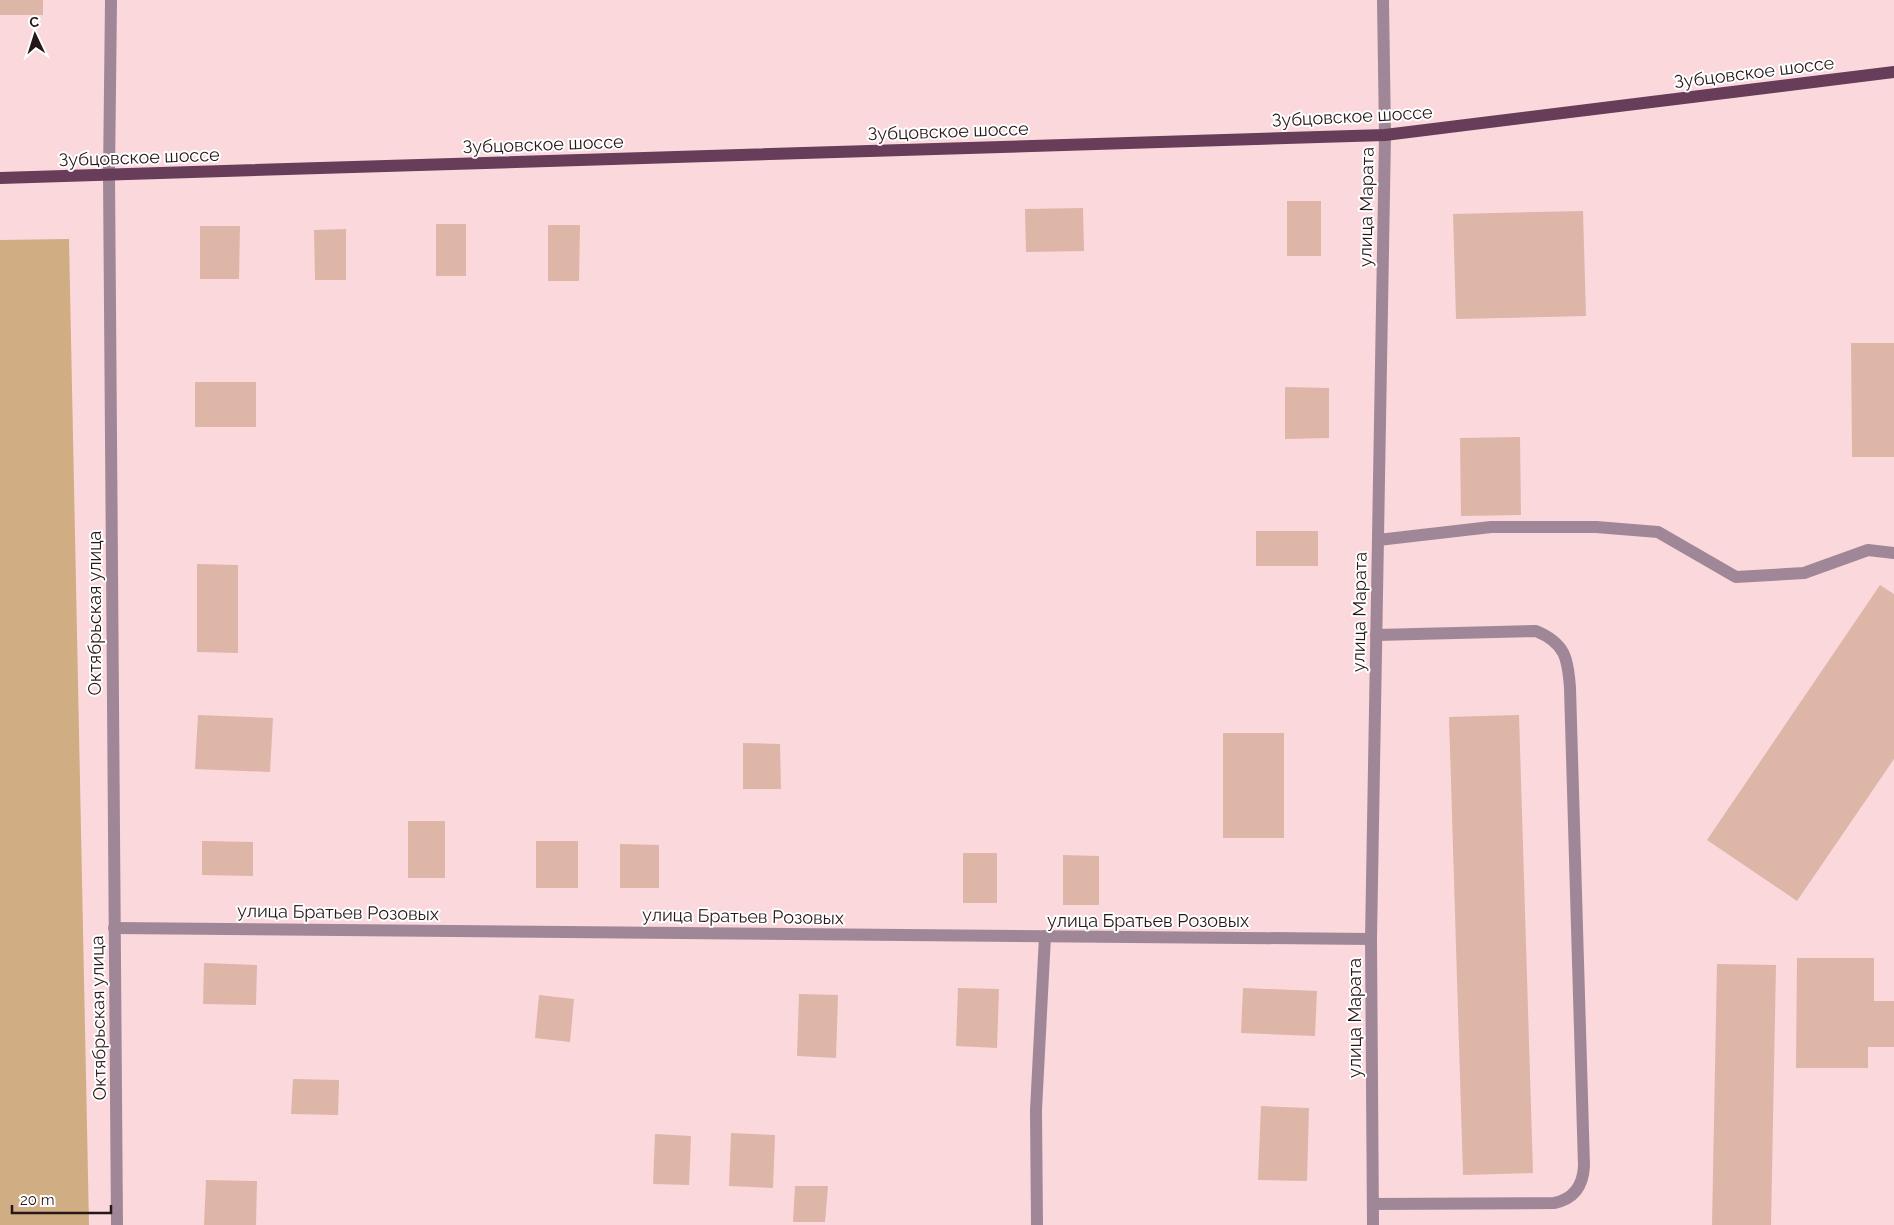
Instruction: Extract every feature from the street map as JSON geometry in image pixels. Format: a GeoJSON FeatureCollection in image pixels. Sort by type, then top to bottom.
{"type":"FeatureCollection","features":[{"type":"Feature","properties":{"kind":"main road","name":"Зубцовское шоссе"},"geometry":{"type":"LineString","coordinates":[[0,178],[1385,135],[1894,72]]}},
{"type":"Feature","properties":{"kind":"street","name":"Октябрьская улица"},"geometry":{"type":"LineString","coordinates":[[111,0],[109,175],[117,1225]]}},
{"type":"Feature","properties":{"kind":"street","name":"улица Марата"},"geometry":{"type":"LineString","coordinates":[[1373,1225],[1371,939],[1385,135],[1383,0]]}},
{"type":"Feature","properties":{"kind":"street"},"geometry":{"type":"LineString","coordinates":[[1378,540],[1491,526],[1596,527],[1658,532],[1736,576],[1759,577],[1804,573],[1868,550],[1894,553]]}},
{"type":"Feature","properties":{"kind":"street"},"geometry":{"type":"LineString","coordinates":[[1373,1204],[1554,1203],[1568,1199],[1579,1188],[1584,1166],[1568,660],[1561,647],[1554,640],[1536,631],[1376,635]]}},
{"type":"Feature","properties":{"kind":"street","name":"улица Братьев Розовых"},"geometry":{"type":"LineString","coordinates":[[114,928],[1371,939]]}},
{"type":"Feature","properties":{"kind":"street"},"geometry":{"type":"LineString","coordinates":[[1037,1225],[1036,1110],[1045,936]]}},
{"type":"Feature","properties":{"kind":"shaded area"},"geometry":{"type":"Polygon","coordinates":[[[69,239],[89,1225],[0,1225],[0,240],[69,239]]]}},
{"type":"Feature","properties":{"kind":"building"},"geometry":{"type":"Polygon","coordinates":[[[0,0],[43,0],[43,15],[0,15],[0,0]]]}},
{"type":"Feature","properties":{"kind":"building"},"geometry":{"type":"Polygon","coordinates":[[[1287,201],[1321,201],[1321,256],[1287,256],[1287,201]]]}},
{"type":"Feature","properties":{"kind":"building"},"geometry":{"type":"Polygon","coordinates":[[[1083,208],[1084,251],[1026,252],[1025,209],[1083,208]]]}},
{"type":"Feature","properties":{"kind":"building"},"geometry":{"type":"Polygon","coordinates":[[[1583,211],[1586,316],[1456,319],[1453,214],[1583,211]]]}},
{"type":"Feature","properties":{"kind":"building"},"geometry":{"type":"Polygon","coordinates":[[[436,224],[466,224],[466,276],[436,276],[436,224]]]}},
{"type":"Feature","properties":{"kind":"building"},"geometry":{"type":"Polygon","coordinates":[[[548,225],[580,225],[579,281],[548,281],[548,225]]]}},
{"type":"Feature","properties":{"kind":"building"},"geometry":{"type":"Polygon","coordinates":[[[200,226],[240,226],[239,279],[200,279],[200,226]]]}},
{"type":"Feature","properties":{"kind":"building"},"geometry":{"type":"Polygon","coordinates":[[[346,229],[346,280],[315,280],[314,230],[346,229]]]}},
{"type":"Feature","properties":{"kind":"building"},"geometry":{"type":"Polygon","coordinates":[[[1851,343],[1894,343],[1894,457],[1852,457],[1851,343]]]}},
{"type":"Feature","properties":{"kind":"building"},"geometry":{"type":"Polygon","coordinates":[[[195,382],[256,382],[256,427],[195,427],[195,382]]]}},
{"type":"Feature","properties":{"kind":"building"},"geometry":{"type":"Polygon","coordinates":[[[1285,387],[1329,388],[1329,438],[1285,439],[1285,387]]]}},
{"type":"Feature","properties":{"kind":"building"},"geometry":{"type":"Polygon","coordinates":[[[1520,437],[1521,515],[1461,516],[1460,438],[1520,437]]]}},
{"type":"Feature","properties":{"kind":"building"},"geometry":{"type":"Polygon","coordinates":[[[1256,531],[1318,531],[1318,566],[1256,566],[1256,531]]]}},
{"type":"Feature","properties":{"kind":"building"},"geometry":{"type":"Polygon","coordinates":[[[197,564],[238,565],[238,653],[197,652],[197,564]]]}},
{"type":"Feature","properties":{"kind":"building"},"geometry":{"type":"Polygon","coordinates":[[[1880,585],[1894,594],[1894,759],[1797,901],[1707,840],[1880,585]]]}},
{"type":"Feature","properties":{"kind":"building"},"geometry":{"type":"Polygon","coordinates":[[[198,715],[273,718],[270,772],[195,769],[198,715]]]}},
{"type":"Feature","properties":{"kind":"building"},"geometry":{"type":"Polygon","coordinates":[[[1519,715],[1533,1173],[1463,1175],[1449,717],[1519,715]]]}},
{"type":"Feature","properties":{"kind":"building"},"geometry":{"type":"Polygon","coordinates":[[[1223,733],[1284,733],[1284,838],[1223,838],[1223,733]]]}},
{"type":"Feature","properties":{"kind":"building"},"geometry":{"type":"Polygon","coordinates":[[[743,743],[780,744],[781,789],[743,789],[743,743]]]}},
{"type":"Feature","properties":{"kind":"building"},"geometry":{"type":"Polygon","coordinates":[[[408,821],[445,821],[445,878],[408,878],[408,821]]]}},
{"type":"Feature","properties":{"kind":"building"},"geometry":{"type":"Polygon","coordinates":[[[202,841],[253,842],[253,876],[202,875],[202,841]]]}},
{"type":"Feature","properties":{"kind":"building"},"geometry":{"type":"Polygon","coordinates":[[[536,841],[578,841],[578,888],[536,888],[536,841]]]}},
{"type":"Feature","properties":{"kind":"building"},"geometry":{"type":"Polygon","coordinates":[[[620,844],[659,845],[659,888],[620,888],[620,844]]]}},
{"type":"Feature","properties":{"kind":"building"},"geometry":{"type":"Polygon","coordinates":[[[963,853],[997,853],[997,903],[963,903],[963,853]]]}},
{"type":"Feature","properties":{"kind":"building"},"geometry":{"type":"Polygon","coordinates":[[[1063,855],[1099,856],[1099,905],[1063,905],[1063,855]]]}},
{"type":"Feature","properties":{"kind":"building"},"geometry":{"type":"Polygon","coordinates":[[[1797,958],[1874,958],[1874,1001],[1894,1001],[1894,1047],[1868,1047],[1868,1068],[1796,1068],[1797,958]]]}},
{"type":"Feature","properties":{"kind":"building"},"geometry":{"type":"Polygon","coordinates":[[[204,963],[257,965],[256,1005],[203,1004],[204,963]]]}},
{"type":"Feature","properties":{"kind":"building"},"geometry":{"type":"Polygon","coordinates":[[[1717,964],[1776,965],[1771,1225],[1712,1225],[1717,964]]]}},
{"type":"Feature","properties":{"kind":"building"},"geometry":{"type":"Polygon","coordinates":[[[958,988],[999,989],[997,1048],[956,1046],[958,988]]]}},
{"type":"Feature","properties":{"kind":"building"},"geometry":{"type":"Polygon","coordinates":[[[1243,988],[1317,991],[1315,1036],[1241,1033],[1243,988]]]}},
{"type":"Feature","properties":{"kind":"building"},"geometry":{"type":"Polygon","coordinates":[[[799,994],[838,995],[836,1058],[797,1056],[799,994]]]}},
{"type":"Feature","properties":{"kind":"building"},"geometry":{"type":"Polygon","coordinates":[[[539,995],[574,999],[570,1042],[535,1038],[539,995]]]}},
{"type":"Feature","properties":{"kind":"building"},"geometry":{"type":"Polygon","coordinates":[[[293,1079],[339,1080],[338,1115],[291,1114],[293,1079]]]}},
{"type":"Feature","properties":{"kind":"building"},"geometry":{"type":"Polygon","coordinates":[[[1261,1106],[1309,1108],[1307,1181],[1258,1180],[1261,1106]]]}},
{"type":"Feature","properties":{"kind":"building"},"geometry":{"type":"Polygon","coordinates":[[[731,1133],[775,1135],[773,1188],[729,1186],[731,1133]]]}},
{"type":"Feature","properties":{"kind":"building"},"geometry":{"type":"Polygon","coordinates":[[[655,1134],[691,1136],[689,1185],[653,1184],[655,1134]]]}},
{"type":"Feature","properties":{"kind":"building"},"geometry":{"type":"Polygon","coordinates":[[[206,1180],[257,1181],[256,1225],[204,1225],[206,1180]]]}},
{"type":"Feature","properties":{"kind":"building"},"geometry":{"type":"Polygon","coordinates":[[[795,1186],[828,1186],[825,1222],[793,1222],[795,1186]]]}}]}
